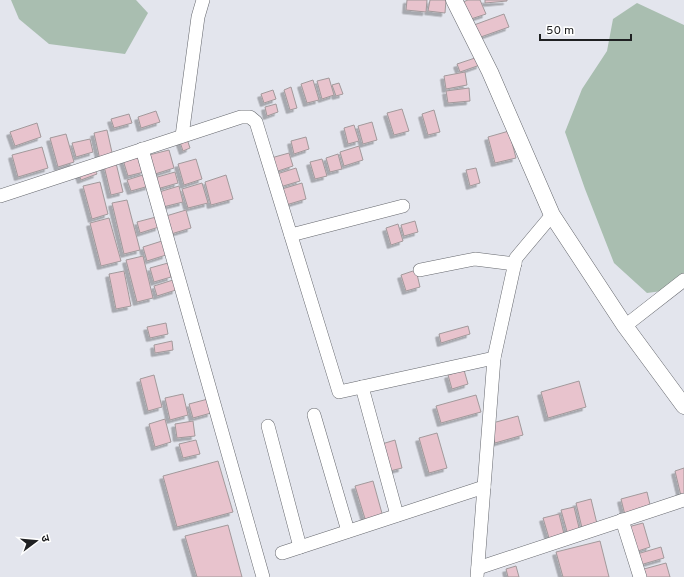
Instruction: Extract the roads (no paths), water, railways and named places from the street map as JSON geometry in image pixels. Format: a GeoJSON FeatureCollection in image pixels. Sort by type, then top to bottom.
{"type":"FeatureCollection","features":[{"type":"Feature","properties":{"kind":"street"},"geometry":{"type":"LineString","coordinates":[[182,136],[198,17],[203,0]]}},
{"type":"Feature","properties":{"kind":"street"},"geometry":{"type":"LineString","coordinates":[[454,0],[490,72],[552,215],[625,326],[684,406]]}},
{"type":"Feature","properties":{"kind":"street"},"geometry":{"type":"LineString","coordinates":[[0,196],[241,117],[250,118],[256,122],[339,392],[494,358]]}},
{"type":"Feature","properties":{"kind":"street"},"geometry":{"type":"LineString","coordinates":[[142,149],[263,577]]}},
{"type":"Feature","properties":{"kind":"street"},"geometry":{"type":"LineString","coordinates":[[291,236],[403,206]]}},
{"type":"Feature","properties":{"kind":"street"},"geometry":{"type":"LineString","coordinates":[[552,215],[516,258],[494,358],[478,572],[622,520],[683,503]]}},
{"type":"Feature","properties":{"kind":"street"},"geometry":{"type":"LineString","coordinates":[[420,270],[475,259],[515,264]]}},
{"type":"Feature","properties":{"kind":"street"},"geometry":{"type":"LineString","coordinates":[[625,326],[684,280]]}},
{"type":"Feature","properties":{"kind":"street"},"geometry":{"type":"LineString","coordinates":[[362,387],[397,515]]}},
{"type":"Feature","properties":{"kind":"street"},"geometry":{"type":"LineString","coordinates":[[314,415],[348,531]]}},
{"type":"Feature","properties":{"kind":"street"},"geometry":{"type":"LineString","coordinates":[[268,426],[300,547]]}},
{"type":"Feature","properties":{"kind":"street"},"geometry":{"type":"LineString","coordinates":[[282,553],[484,487]]}},
{"type":"Feature","properties":{"kind":"street"},"geometry":{"type":"LineString","coordinates":[[622,520],[640,577]]}}]}
